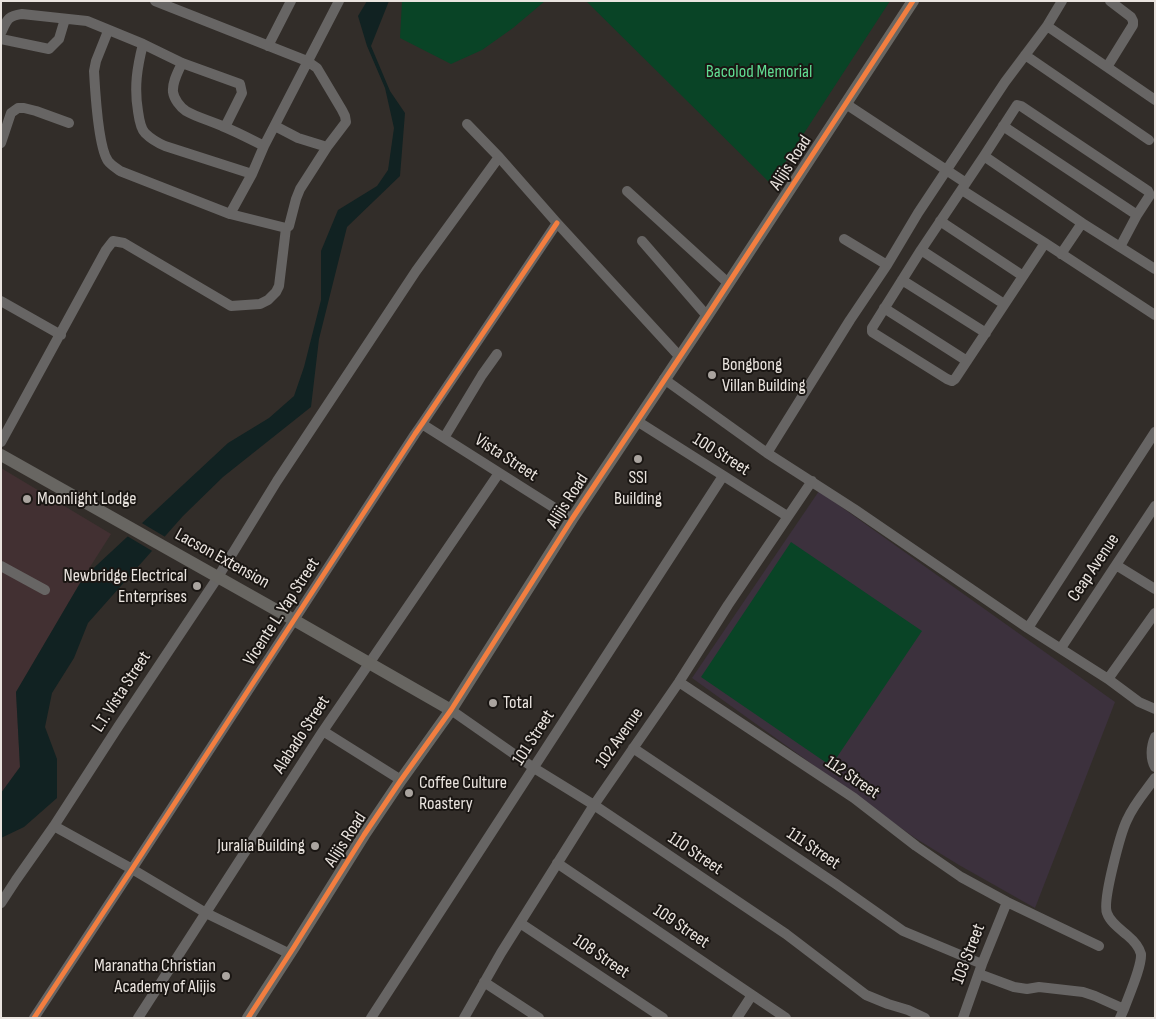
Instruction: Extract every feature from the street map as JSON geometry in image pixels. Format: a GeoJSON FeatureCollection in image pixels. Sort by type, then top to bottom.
{"type":"FeatureCollection","features":[{"type":"Feature","properties":{"kind":"main road","name":"Alijis Road"},"geometry":{"type":"LineString","coordinates":[[248,1018],[364,835],[450,710],[572,519],[913,1]]}},
{"type":"Feature","properties":{"kind":"main road","name":"Lacson Extension"},"geometry":{"type":"LineString","coordinates":[[1,455],[450,710]]}},
{"type":"Feature","properties":{"kind":"street"},"geometry":{"type":"LineString","coordinates":[[1,442],[106,250],[113,241],[124,243],[232,306],[260,304],[268,300],[280,286],[286,228],[289,226],[300,189],[327,147],[346,122],[345,116],[317,68],[307,61],[155,1]]}},
{"type":"Feature","properties":{"kind":"street"},"geometry":{"type":"LineString","coordinates":[[268,46],[291,1]]}},
{"type":"Feature","properties":{"kind":"street"},"geometry":{"type":"LineString","coordinates":[[230,214],[252,174],[307,61],[340,1]]}},
{"type":"Feature","properties":{"kind":"street"},"geometry":{"type":"LineString","coordinates":[[767,453],[918,213],[1005,82],[1047,26],[1062,1]]}},
{"type":"Feature","properties":{"kind":"street"},"geometry":{"type":"LineString","coordinates":[[1107,67],[1133,25],[1131,16],[1110,1]]}},
{"type":"Feature","properties":{"kind":"street"},"geometry":{"type":"LineString","coordinates":[[1,33],[7,19],[13,15],[22,14],[87,21],[143,44],[182,63],[240,84],[242,93],[225,127]]}},
{"type":"Feature","properties":{"kind":"street"},"geometry":{"type":"LineString","coordinates":[[1,39],[49,49],[59,39],[66,19]]}},
{"type":"Feature","properties":{"kind":"street"},"geometry":{"type":"LineString","coordinates":[[1047,26],[1155,100]]}},
{"type":"Feature","properties":{"kind":"street"},"geometry":{"type":"LineString","coordinates":[[108,30],[94,71],[100,138],[108,161],[120,171],[230,214],[286,228]]}},
{"type":"Feature","properties":{"kind":"street"},"geometry":{"type":"LineString","coordinates":[[143,44],[137,72],[136,94],[139,119],[143,132],[165,146],[252,174]]}},
{"type":"Feature","properties":{"kind":"street"},"geometry":{"type":"LineString","coordinates":[[1025,55],[1149,140]]}},
{"type":"Feature","properties":{"kind":"street"},"geometry":{"type":"LineString","coordinates":[[182,63],[174,82],[173,93],[176,100],[186,111],[264,146]]}},
{"type":"Feature","properties":{"kind":"street"},"geometry":{"type":"LineString","coordinates":[[846,104],[947,171],[964,186],[1062,254],[1155,315]]}},
{"type":"Feature","properties":{"kind":"street"},"geometry":{"type":"LineString","coordinates":[[1045,242],[955,380],[947,379],[872,332],[872,328],[921,250],[1017,105],[1148,191],[1149,199],[1137,215],[1120,247]]}},
{"type":"Feature","properties":{"kind":"street"},"geometry":{"type":"LineString","coordinates":[[1,143],[11,113],[18,108],[36,111],[69,123]]}},
{"type":"Feature","properties":{"kind":"street"},"geometry":{"type":"LineString","coordinates":[[467,124],[680,356]]}},
{"type":"Feature","properties":{"kind":"street"},"geometry":{"type":"LineString","coordinates":[[275,126],[298,138],[327,147]]}},
{"type":"Feature","properties":{"kind":"street"},"geometry":{"type":"LineString","coordinates":[[1003,126],[1137,215]]}},
{"type":"Feature","properties":{"kind":"street"},"geometry":{"type":"LineString","coordinates":[[984,156],[1155,269]]}},
{"type":"Feature","properties":{"kind":"street","name":"L.T. Vista Street"},"geometry":{"type":"LineString","coordinates":[[1,903],[218,577],[277,481],[401,294],[499,157]]}},
{"type":"Feature","properties":{"kind":"street"},"geometry":{"type":"LineString","coordinates":[[628,191],[728,283]]}},
{"type":"Feature","properties":{"kind":"street"},"geometry":{"type":"LineString","coordinates":[[940,221],[1023,276]]}},
{"type":"Feature","properties":{"kind":"street"},"geometry":{"type":"LineString","coordinates":[[1062,254],[1082,222]]}},
{"type":"Feature","properties":{"kind":"street","name":"Vicente L. Yap Street"},"geometry":{"type":"LineString","coordinates":[[34,1018],[415,434],[557,223]]}},
{"type":"Feature","properties":{"kind":"street"},"geometry":{"type":"LineString","coordinates":[[844,239],[887,265]]}},
{"type":"Feature","properties":{"kind":"street"},"geometry":{"type":"LineString","coordinates":[[642,241],[707,316]]}},
{"type":"Feature","properties":{"kind":"street"},"geometry":{"type":"LineString","coordinates":[[921,250],[1004,304]]}},
{"type":"Feature","properties":{"kind":"street"},"geometry":{"type":"LineString","coordinates":[[902,280],[986,333]]}},
{"type":"Feature","properties":{"kind":"street"},"geometry":{"type":"LineString","coordinates":[[1,301],[61,335]]}},
{"type":"Feature","properties":{"kind":"street"},"geometry":{"type":"LineString","coordinates":[[884,308],[967,361]]}},
{"type":"Feature","properties":{"kind":"street"},"geometry":{"type":"LineString","coordinates":[[444,438],[497,354]]}},
{"type":"Feature","properties":{"kind":"street"},"geometry":{"type":"LineString","coordinates":[[664,380],[767,453],[812,481],[1028,628],[1108,679],[1139,702],[1155,709]]}},
{"type":"Feature","properties":{"kind":"street","name":"100 Street"},"geometry":{"type":"LineString","coordinates":[[637,421],[787,516]]}},
{"type":"Feature","properties":{"kind":"street","name":"Vista Street"},"geometry":{"type":"LineString","coordinates":[[422,424],[572,519]]}},
{"type":"Feature","properties":{"kind":"street"},"geometry":{"type":"LineString","coordinates":[[1028,628],[1155,432]]}},
{"type":"Feature","properties":{"kind":"street","name":"Alabado Street"},"geometry":{"type":"LineString","coordinates":[[138,1018],[323,731],[499,473]]}},
{"type":"Feature","properties":{"kind":"street","name":"101 Street"},"geometry":{"type":"LineString","coordinates":[[371,1018],[723,476]]}},
{"type":"Feature","properties":{"kind":"street","name":"102 Avenue"},"geometry":{"type":"LineString","coordinates":[[464,1018],[520,922],[594,805],[679,682],[728,605],[812,481]]}},
{"type":"Feature","properties":{"kind":"street","name":"Ceap Avenue"},"geometry":{"type":"LineString","coordinates":[[1061,648],[1155,506]]}},
{"type":"Feature","properties":{"kind":"street"},"geometry":{"type":"LineString","coordinates":[[1116,565],[1155,589]]}},
{"type":"Feature","properties":{"kind":"street"},"geometry":{"type":"LineString","coordinates":[[1,566],[45,590]]}},
{"type":"Feature","properties":{"kind":"street"},"geometry":{"type":"LineString","coordinates":[[1108,679],[1155,613]]}},
{"type":"Feature","properties":{"kind":"street","name":"112 Street"},"geometry":{"type":"LineString","coordinates":[[679,682],[854,798],[916,846],[961,877],[1007,902],[1099,946]]}},
{"type":"Feature","properties":{"kind":"street","name":"110 Street"},"geometry":{"type":"LineString","coordinates":[[450,710],[534,768],[594,805],[786,934],[866,996],[908,1010],[925,1018]]}},
{"type":"Feature","properties":{"kind":"street"},"geometry":{"type":"LineString","coordinates":[[323,731],[401,780]]}},
{"type":"Feature","properties":{"kind":"street"},"geometry":{"type":"LineString","coordinates":[[1155,737],[1151,754],[1155,767]]}},
{"type":"Feature","properties":{"kind":"street","name":"111 Street"},"geometry":{"type":"LineString","coordinates":[[633,748],[903,931],[1014,986],[1027,989],[1039,987],[1083,992],[1095,996],[1122,1013]]}},
{"type":"Feature","properties":{"kind":"street"},"geometry":{"type":"LineString","coordinates":[[1122,1013],[1140,964],[1141,954],[1139,947],[1111,920],[1106,912],[1107,890],[1126,820],[1135,804],[1155,778]]}},
{"type":"Feature","properties":{"kind":"street"},"geometry":{"type":"LineString","coordinates":[[54,826],[206,913],[290,954]]}},
{"type":"Feature","properties":{"kind":"street","name":"109 Street"},"geometry":{"type":"LineString","coordinates":[[557,863],[786,1018]]}},
{"type":"Feature","properties":{"kind":"street","name":"103 Street"},"geometry":{"type":"LineString","coordinates":[[963,1018],[1007,902]]}},
{"type":"Feature","properties":{"kind":"street","name":"108 Street"},"geometry":{"type":"LineString","coordinates":[[520,922],[663,1018]]}},
{"type":"Feature","properties":{"kind":"street"},"geometry":{"type":"LineString","coordinates":[[484,982],[539,1018]]}},
{"type":"Feature","properties":{"kind":"street"},"geometry":{"type":"LineString","coordinates":[[737,1018],[752,995]]}},
{"type":"Feature","properties":{"kind":"shaded area"},"geometry":{"type":"Polygon","coordinates":[[[367,1],[389,1],[371,46],[390,91],[405,113],[400,176],[347,227],[319,339],[311,407],[223,477],[183,516],[88,623],[74,658],[52,693],[45,727],[57,759],[57,798],[24,827],[1,838],[1,793],[20,767],[16,692],[83,578],[228,443],[269,418],[294,396],[304,367],[321,300],[321,251],[338,210],[377,186],[388,170],[394,128],[385,88],[367,46],[358,16],[367,1]]]}},
{"type":"Feature","properties":{"kind":"shaded area"},"geometry":{"type":"Polygon","coordinates":[[[1,468],[111,534],[16,692],[20,767],[1,793],[1,468]]]}},
{"type":"Feature","properties":{"kind":"shaded area"},"geometry":{"type":"Polygon","coordinates":[[[819,491],[1115,702],[1035,908],[915,838],[692,678],[819,491]]]}},
{"type":"Feature","properties":{"kind":"green space"},"geometry":{"type":"Polygon","coordinates":[[[402,1],[545,1],[513,28],[482,50],[451,64],[400,38],[402,1]]]}},
{"type":"Feature","properties":{"kind":"green space","name":"Bacolod Memorial"},"geometry":{"type":"Polygon","coordinates":[[[586,1],[890,1],[771,184],[586,1]]]}},
{"type":"Feature","properties":{"kind":"green space"},"geometry":{"type":"Polygon","coordinates":[[[791,542],[922,631],[831,766],[701,677],[791,542]]]}},
{"type":"Feature","properties":{"kind":"pier"},"geometry":{"type":"Polygon","coordinates":[[[140,522],[167,538],[154,552],[127,536],[140,522]]]}},
{"type":"Feature","properties":{"kind":"cycle path"},"geometry":{"type":"LineString","coordinates":[[248,1018],[364,835],[451,710],[572,519],[913,1]]}},
{"type":"Feature","properties":{"kind":"cycle path"},"geometry":{"type":"LineString","coordinates":[[34,1018],[415,434],[557,223]]}},
{"type":"Feature","properties":{"kind":"place","name":"Bongbong Villan Building"},"geometry":{"type":"Point","coordinates":[712,375]}},
{"type":"Feature","properties":{"kind":"place","name":"SSI Building"},"geometry":{"type":"Point","coordinates":[638,459]}},
{"type":"Feature","properties":{"kind":"place","name":"Moonlight Lodge"},"geometry":{"type":"Point","coordinates":[27,499]}},
{"type":"Feature","properties":{"kind":"place","name":"Newbridge Electrical Enterprises"},"geometry":{"type":"Point","coordinates":[197,586]}},
{"type":"Feature","properties":{"kind":"place","name":"Total"},"geometry":{"type":"Point","coordinates":[493,703]}},
{"type":"Feature","properties":{"kind":"place","name":"Coffee Culture Roastery"},"geometry":{"type":"Point","coordinates":[409,793]}},
{"type":"Feature","properties":{"kind":"place","name":"Juralia Building"},"geometry":{"type":"Point","coordinates":[315,846]}},
{"type":"Feature","properties":{"kind":"place","name":"Maranatha Christian Academy of Alijis"},"geometry":{"type":"Point","coordinates":[226,976]}}]}
